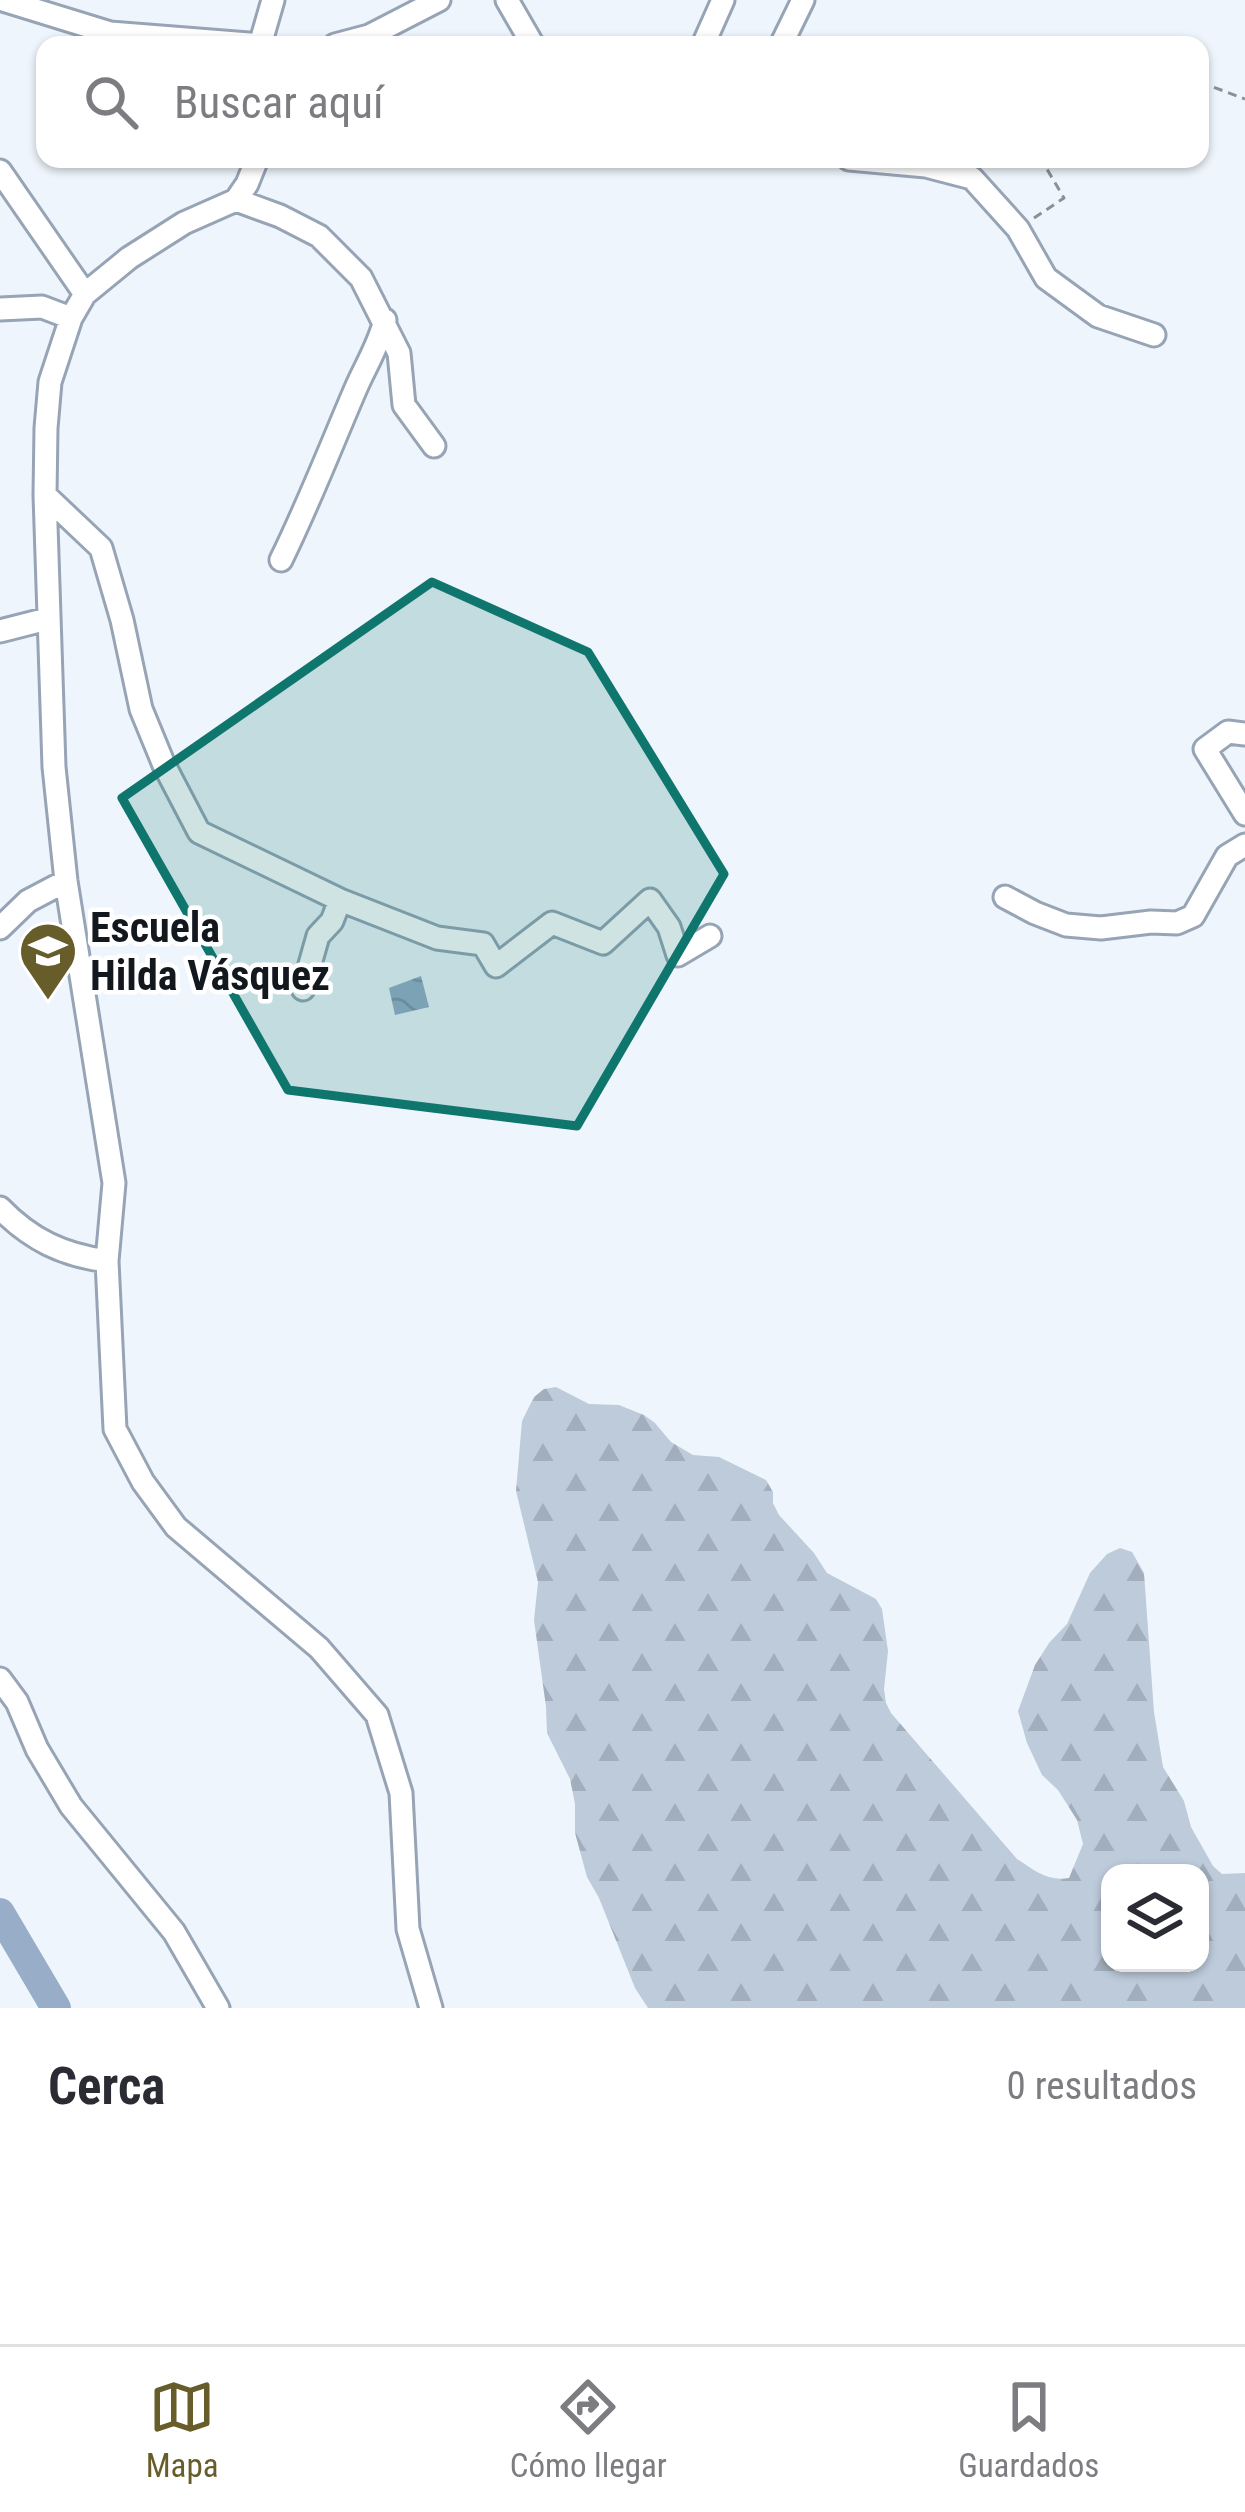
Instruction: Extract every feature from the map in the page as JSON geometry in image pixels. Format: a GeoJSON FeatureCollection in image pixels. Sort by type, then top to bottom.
{"type":"FeatureCollection","features":[{"type":"Feature","properties":{"kind":"street"},"geometry":{"type":"LineString","coordinates":[[3,0],[110,32],[156,36]]}},
{"type":"Feature","properties":{"kind":"street"},"geometry":{"type":"LineString","coordinates":[[263,36],[273,0]]}},
{"type":"Feature","properties":{"kind":"street"},"geometry":{"type":"LineString","coordinates":[[371,36],[439,0]]}},
{"type":"Feature","properties":{"kind":"street"},"geometry":{"type":"LineString","coordinates":[[507,0],[527,36]]}},
{"type":"Feature","properties":{"kind":"street"},"geometry":{"type":"LineString","coordinates":[[707,36],[723,0]]}},
{"type":"Feature","properties":{"kind":"street"},"geometry":{"type":"LineString","coordinates":[[785,36],[802,0]]}},
{"type":"Feature","properties":{"kind":"street"},"geometry":{"type":"LineString","coordinates":[[254,168],[236,200],[184,224],[85,294],[71,318],[50,382],[45,495],[54,766],[66,880],[114,1183],[107,1261],[116,1429],[143,1481],[176,1527],[319,1648],[377,1714],[401,1793],[408,1929],[431,2008]]}},
{"type":"Feature","properties":{"kind":"street"},"geometry":{"type":"LineString","coordinates":[[934,168],[972,178],[1018,229],[1046,278],[1098,316],[1154,335]]}},
{"type":"Feature","properties":{"kind":"street"},"geometry":{"type":"LineString","coordinates":[[0,172],[85,294]]}},
{"type":"Feature","properties":{"kind":"street"},"geometry":{"type":"LineString","coordinates":[[236,200],[319,236],[361,278],[400,352],[404,405],[434,446]]}},
{"type":"Feature","properties":{"kind":"street"},"geometry":{"type":"LineString","coordinates":[[0,309],[42,307],[71,318]]}},
{"type":"Feature","properties":{"kind":"street"},"geometry":{"type":"LineString","coordinates":[[281,560],[312,498],[385,320]]}},
{"type":"Feature","properties":{"kind":"street"},"geometry":{"type":"LineString","coordinates":[[45,495],[101,548],[142,710],[199,832],[340,900],[437,938],[483,944],[496,966],[553,923],[603,943],[650,900],[669,927],[678,955],[710,936]]}},
{"type":"Feature","properties":{"kind":"street"},"geometry":{"type":"LineString","coordinates":[[0,631],[47,619]]}},
{"type":"Feature","properties":{"kind":"street"},"geometry":{"type":"LineString","coordinates":[[1245,734],[1228,732],[1204,749],[1245,814]]}},
{"type":"Feature","properties":{"kind":"street"},"geometry":{"type":"LineString","coordinates":[[1005,897],[1066,925],[1101,928],[1178,923],[1193,916],[1227,856],[1245,845]]}},
{"type":"Feature","properties":{"kind":"street"},"geometry":{"type":"LineString","coordinates":[[0,928],[28,901],[66,880]]}},
{"type":"Feature","properties":{"kind":"street"},"geometry":{"type":"LineString","coordinates":[[303,989],[318,936],[332,921],[340,900]]}},
{"type":"Feature","properties":{"kind":"street"},"geometry":{"type":"LineString","coordinates":[[0,1208],[19,1228],[72,1256],[107,1261]]}},
{"type":"Feature","properties":{"kind":"street"},"geometry":{"type":"LineString","coordinates":[[0,1679],[17,1702],[37,1749],[71,1806],[174,1932],[218,2008]]}},
{"type":"Feature","properties":{"kind":"path"},"geometry":{"type":"LineString","coordinates":[[1209,85],[1245,99]]}},
{"type":"Feature","properties":{"kind":"path"},"geometry":{"type":"LineString","coordinates":[[1018,229],[1064,198],[1046,168]]}},
{"type":"Feature","properties":{"kind":"highlighted area"},"geometry":{"type":"Polygon","coordinates":[[[432,582],[588,652],[724,874],[577,1126],[288,1090],[122,798],[432,582]]]}},
{"type":"Feature","properties":{"kind":"green space"},"geometry":{"type":"Polygon","coordinates":[[[556,1387],[589,1404],[619,1405],[644,1415],[671,1442],[693,1455],[719,1457],[766,1480],[779,1515],[827,1573],[876,1599],[882,1609],[888,1651],[884,1689],[891,1713],[1017,1859],[1048,1877],[1069,1878],[1083,1844],[1077,1820],[1042,1775],[1018,1711],[1035,1665],[1067,1624],[1090,1573],[1107,1554],[1120,1548],[1132,1552],[1144,1573],[1163,1767],[1213,1866],[1222,1874],[1245,1873],[1245,2008],[648,2008],[587,1877],[575,1833],[570,1779],[547,1733],[534,1620],[538,1582],[516,1491],[522,1421],[534,1397],[556,1387]]]}},
{"type":"Feature","properties":{"kind":"water"},"geometry":{"type":"Polygon","coordinates":[[[421,976],[429,1007],[395,1015],[389,988],[421,976]]]}},
{"type":"Feature","properties":{"kind":"waterway"},"geometry":{"type":"LineString","coordinates":[[0,1913],[56,2008]]}},
{"type":"Feature","properties":{"kind":"place","name":"Escuela Hilda Vásquez"},"geometry":{"type":"Point","coordinates":[48,1002]}}]}
